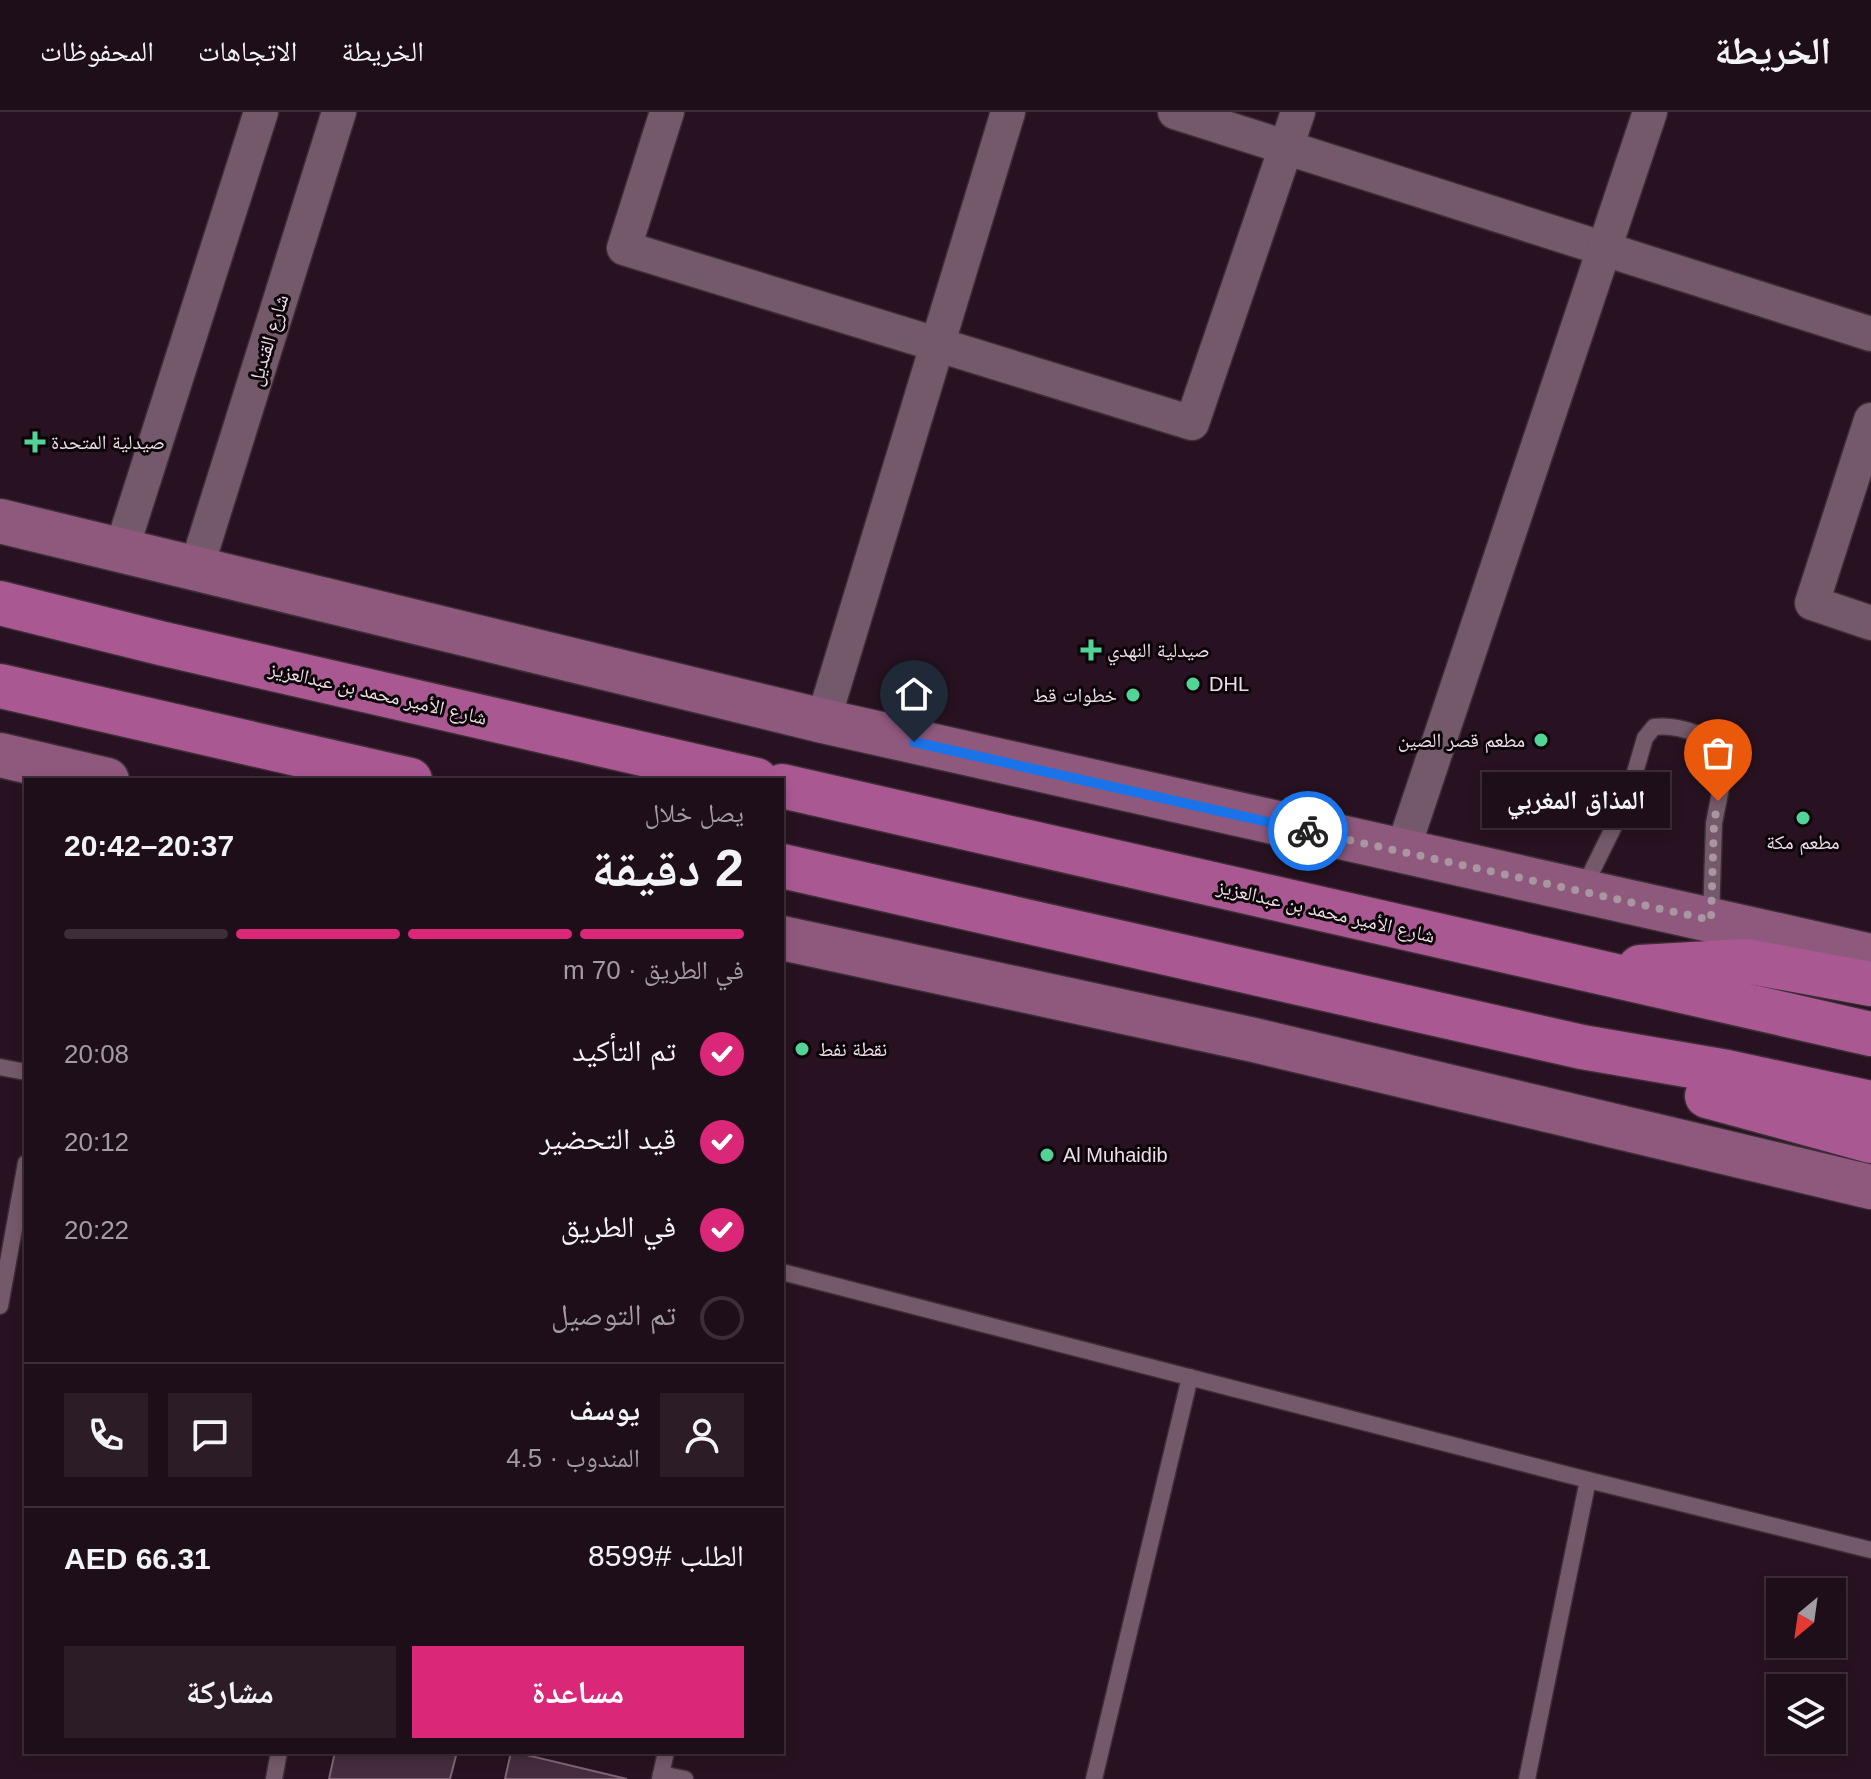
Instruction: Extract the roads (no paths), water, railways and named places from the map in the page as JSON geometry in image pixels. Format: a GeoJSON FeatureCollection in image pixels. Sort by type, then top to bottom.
{"type":"FeatureCollection","features":[{"type":"Feature","properties":{"kind":"main road"},"geometry":{"type":"LineString","coordinates":[[0,521],[823,721],[1871,956]]}},
{"type":"Feature","properties":{"kind":"main road","name":"شارع الأمير محمد بن عبدالعزيز"},"geometry":{"type":"LineString","coordinates":[[0,603],[160,643],[747,778]]}},
{"type":"Feature","properties":{"kind":"main road"},"geometry":{"type":"LineString","coordinates":[[0,686],[401,778]]}},
{"type":"Feature","properties":{"kind":"main road"},"geometry":{"type":"LineString","coordinates":[[0,755],[98,778]]}},
{"type":"Feature","properties":{"kind":"main road","name":"شارع الأمير محمد بن عبدالعزيز"},"geometry":{"type":"LineString","coordinates":[[784,786],[1871,1034]]}},
{"type":"Feature","properties":{"kind":"main road"},"geometry":{"type":"LineString","coordinates":[[784,866],[1582,1047],[1727,1072],[1871,1103]]}},
{"type":"Feature","properties":{"kind":"main road"},"geometry":{"type":"LineString","coordinates":[[784,938],[1254,1040],[1871,1187]]}},
{"type":"Feature","properties":{"kind":"main road"},"geometry":{"type":"LineString","coordinates":[[1590,971],[1746,961],[1871,984]]}},
{"type":"Feature","properties":{"kind":"main road"},"geometry":{"type":"LineString","coordinates":[[1582,1047],[1692,1091],[1871,1141]]}},
{"type":"Feature","properties":{"kind":"street"},"geometry":{"type":"LineString","coordinates":[[121,551],[261,112]]}},
{"type":"Feature","properties":{"kind":"street","name":"شارع القنديل"},"geometry":{"type":"LineString","coordinates":[[196,569],[339,112]]}},
{"type":"Feature","properties":{"kind":"street"},"geometry":{"type":"LineString","coordinates":[[667,112],[624,248],[1192,423],[1298,112]]}},
{"type":"Feature","properties":{"kind":"street"},"geometry":{"type":"LineString","coordinates":[[823,721],[1008,112]]}},
{"type":"Feature","properties":{"kind":"street"},"geometry":{"type":"LineString","coordinates":[[1175,112],[1871,334]]}},
{"type":"Feature","properties":{"kind":"street"},"geometry":{"type":"LineString","coordinates":[[1402,852],[1650,112]]}},
{"type":"Feature","properties":{"kind":"street"},"geometry":{"type":"LineString","coordinates":[[1871,420],[1812,603],[1871,623]]}},
{"type":"Feature","properties":{"kind":"lane"},"geometry":{"type":"LineString","coordinates":[[1581,892],[1627,800],[1645,738],[1654,727],[1665,725],[1713,740],[1723,748],[1727,758],[1714,823],[1711,920]]}},
{"type":"Feature","properties":{"kind":"lane"},"geometry":{"type":"LineString","coordinates":[[0,1067],[24,1072]]}},
{"type":"Feature","properties":{"kind":"lane"},"geometry":{"type":"LineString","coordinates":[[0,1306],[24,1174]]}},
{"type":"Feature","properties":{"kind":"lane"},"geometry":{"type":"LineString","coordinates":[[784,1273],[1871,1550]]}},
{"type":"Feature","properties":{"kind":"lane"},"geometry":{"type":"LineString","coordinates":[[1094,1779],[1190,1377]]}},
{"type":"Feature","properties":{"kind":"lane"},"geometry":{"type":"LineString","coordinates":[[1527,1779],[1588,1480]]}},
{"type":"Feature","properties":{"kind":"lane"},"geometry":{"type":"LineString","coordinates":[[274,1779],[279,1754]]}},
{"type":"Feature","properties":{"kind":"lane"},"geometry":{"type":"LineString","coordinates":[[666,1754],[661,1776],[685,1779]]}},
{"type":"Feature","properties":{"kind":"place","name":"صيدلية المتحدة"},"geometry":{"type":"Point","coordinates":[35,442]}},
{"type":"Feature","properties":{"kind":"place","name":"صيدلية النهدي"},"geometry":{"type":"Point","coordinates":[1091,650]}},
{"type":"Feature","properties":{"kind":"place","name":"DHL"},"geometry":{"type":"Point","coordinates":[1193,684]}},
{"type":"Feature","properties":{"kind":"place","name":"خطوات قط"},"geometry":{"type":"Point","coordinates":[1133,695]}},
{"type":"Feature","properties":{"kind":"place","name":"مطعم قصر الصين"},"geometry":{"type":"Point","coordinates":[1541,740]}},
{"type":"Feature","properties":{"kind":"place","name":"المذاق المغربي"},"geometry":{"type":"Point","coordinates":[1718,801]}},
{"type":"Feature","properties":{"kind":"place","name":"مطعم مكة"},"geometry":{"type":"Point","coordinates":[1803,818]}},
{"type":"Feature","properties":{"kind":"place","name":"نقطة نفط"},"geometry":{"type":"Point","coordinates":[802,1049]}},
{"type":"Feature","properties":{"kind":"place","name":"Al Muhaidib"},"geometry":{"type":"Point","coordinates":[1047,1155]}}]}
